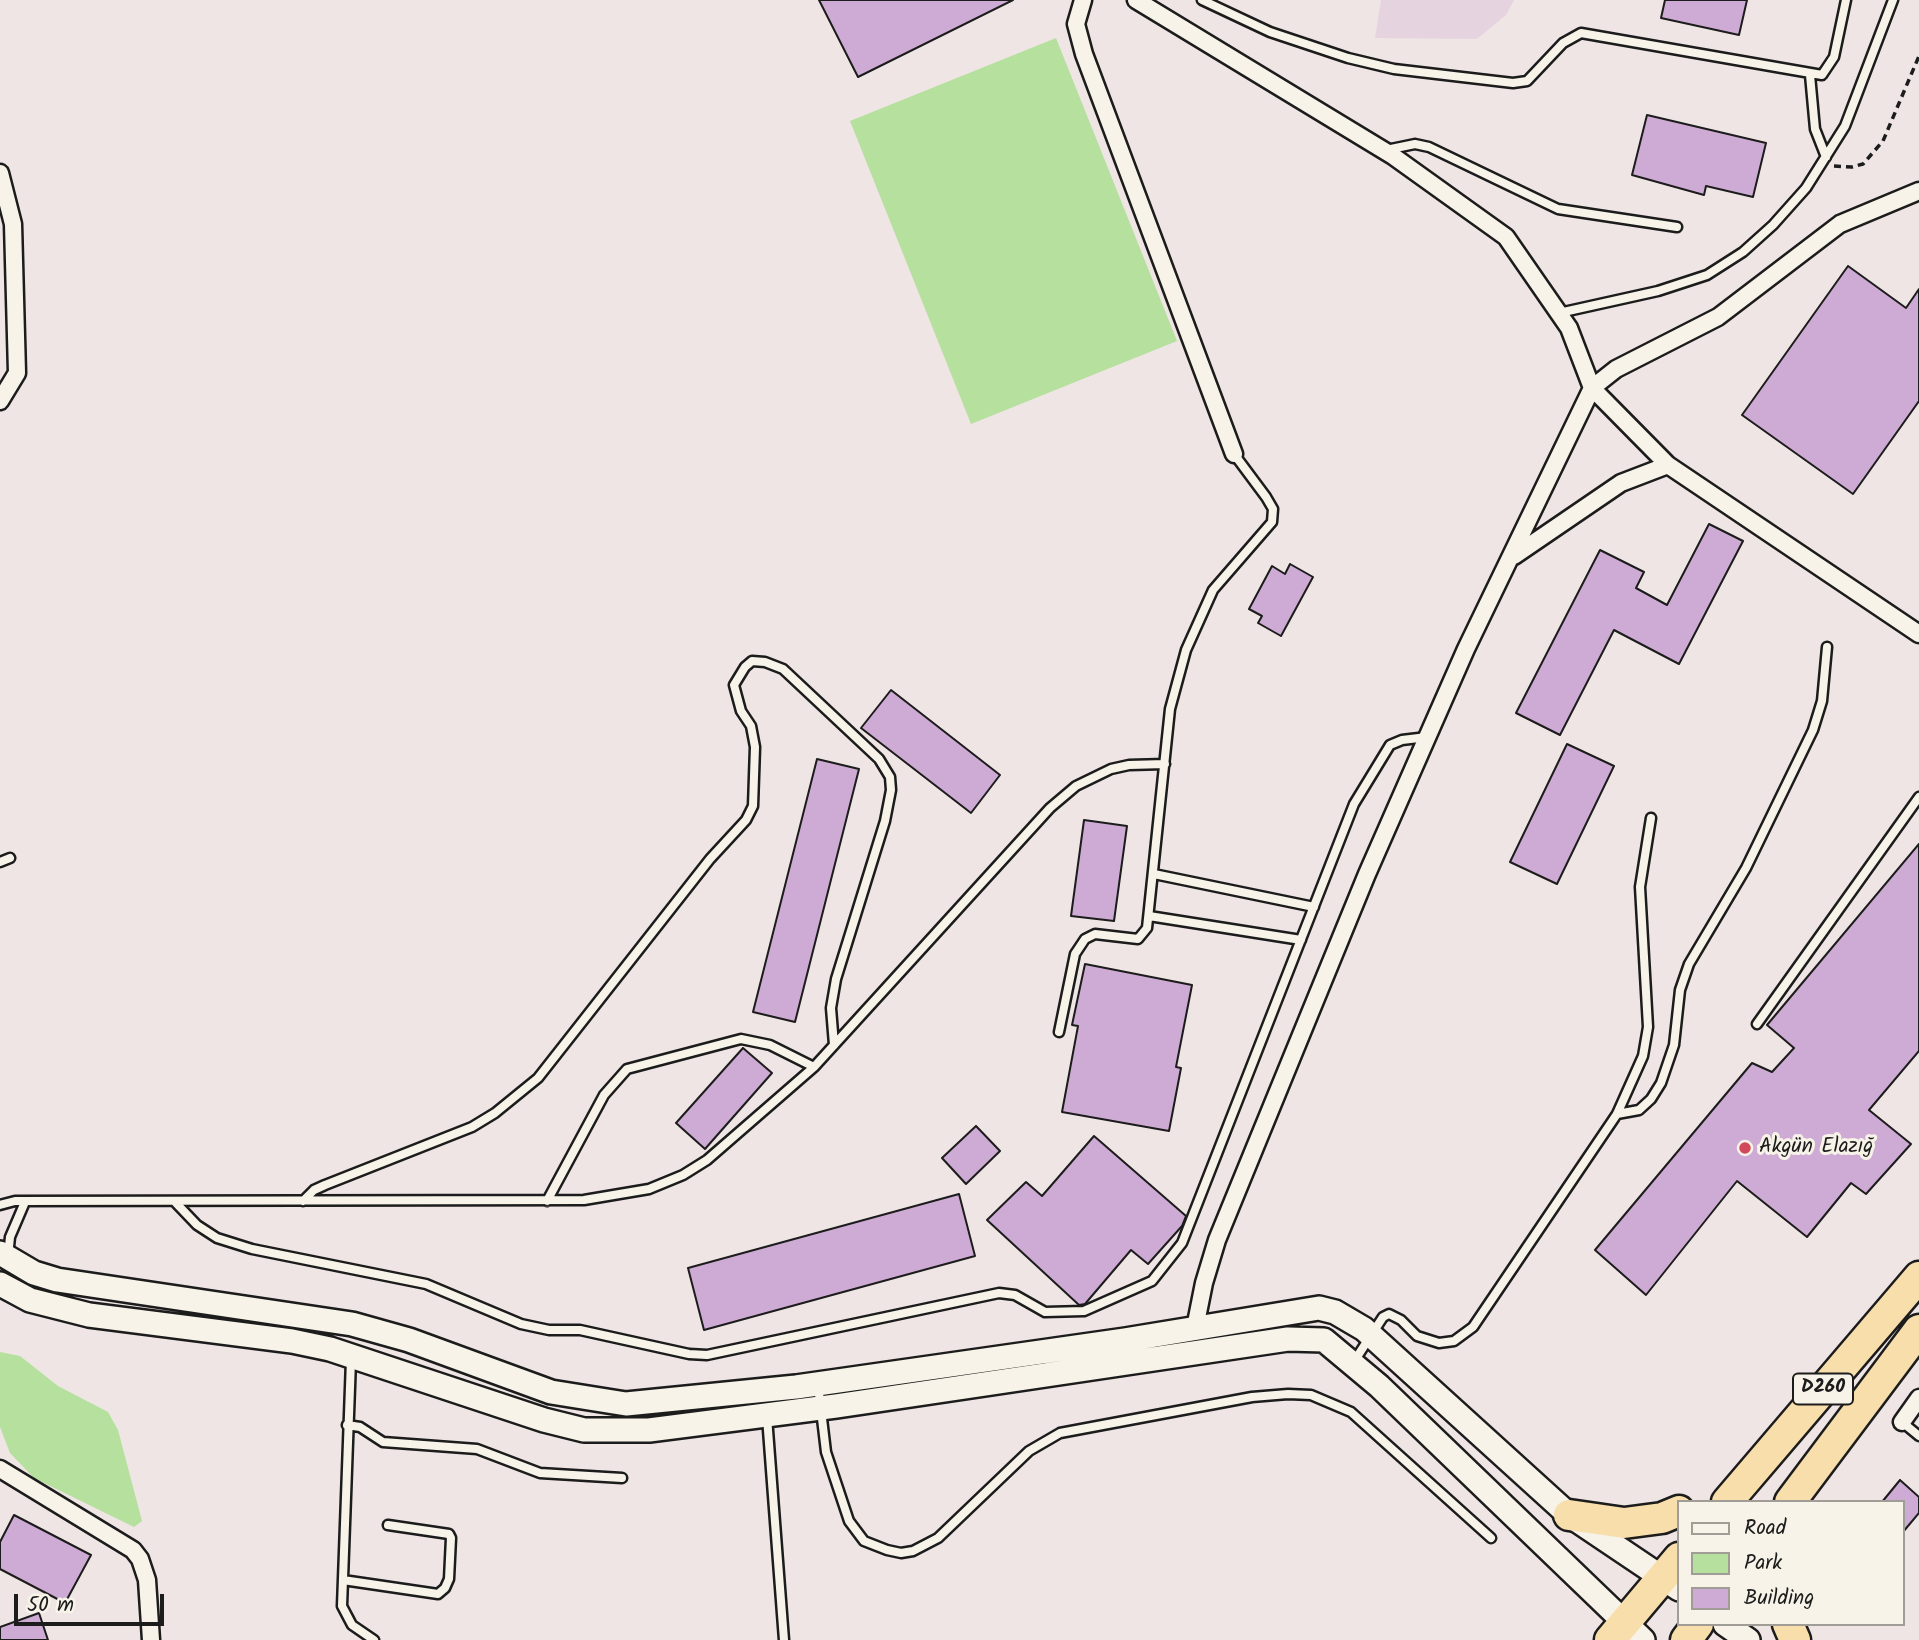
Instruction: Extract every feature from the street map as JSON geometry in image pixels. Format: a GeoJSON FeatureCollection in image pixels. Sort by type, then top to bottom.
{"type":"FeatureCollection","features":[{"type":"Feature","properties":{"kind":"highway","name":"D260"},"geometry":{"type":"LineString","coordinates":[[1733,1495],[1919,1277]]}},
{"type":"Feature","properties":{"kind":"highway","name":"D260"},"geometry":{"type":"LineString","coordinates":[[1791,1500],[1919,1329]]}},
{"type":"Feature","properties":{"kind":"highway"},"geometry":{"type":"LineString","coordinates":[[1712,1500],[1733,1495]]}},
{"type":"Feature","properties":{"kind":"highway"},"geometry":{"type":"LineString","coordinates":[[1569,1515],[1624,1523],[1662,1518],[1678,1511]]}},
{"type":"Feature","properties":{"kind":"highway"},"geometry":{"type":"LineString","coordinates":[[1626,1634],[1674,1575]]}},
{"type":"Feature","properties":{"kind":"main road"},"geometry":{"type":"LineString","coordinates":[[4,1256],[34,1273],[82,1285],[352,1324],[409,1340],[551,1392],[593,1401],[626,1404],[818,1383],[1320,1308],[1335,1312],[1370,1335],[1569,1515],[1674,1575]]}},
{"type":"Feature","properties":{"kind":"main road"},"geometry":{"type":"LineString","coordinates":[[0,1284],[30,1300],[89,1315],[292,1341],[351,1356],[544,1420],[584,1430],[649,1430],[820,1408],[1288,1339],[1324,1340],[1353,1363],[1626,1634]]}},
{"type":"Feature","properties":{"kind":"main road"},"geometry":{"type":"LineString","coordinates":[[1728,1626],[1748,1640]]}},
{"type":"Feature","properties":{"kind":"street"},"geometry":{"type":"LineString","coordinates":[[1083,0],[1076,24],[1084,54],[1234,454]]}},
{"type":"Feature","properties":{"kind":"street"},"geometry":{"type":"LineString","coordinates":[[1145,2],[1384,150],[1506,237],[1569,328],[1592,388],[1668,465],[1919,634]]}},
{"type":"Feature","properties":{"kind":"street"},"geometry":{"type":"LineString","coordinates":[[0,173],[13,224],[18,373],[0,401]]}},
{"type":"Feature","properties":{"kind":"street"},"geometry":{"type":"LineString","coordinates":[[1195,1328],[1203,1283],[1229,1209],[1367,874],[1466,649],[1592,388],[1616,369],[1718,317],[1840,224],[1919,191]]}},
{"type":"Feature","properties":{"kind":"street"},"geometry":{"type":"LineString","coordinates":[[1512,558],[1621,483],[1668,465]]}},
{"type":"Feature","properties":{"kind":"street"},"geometry":{"type":"LineString","coordinates":[[1902,1422],[1919,1398]]}},
{"type":"Feature","properties":{"kind":"street"},"geometry":{"type":"LineString","coordinates":[[0,1469],[133,1550],[140,1559],[147,1580],[151,1640]]}},
{"type":"Feature","properties":{"kind":"lane"},"geometry":{"type":"LineString","coordinates":[[1202,0],[1303,45],[1394,69],[1513,83],[1527,81],[1563,43],[1581,33],[1822,75],[1834,57],[1846,0]]}},
{"type":"Feature","properties":{"kind":"lane"},"geometry":{"type":"LineString","coordinates":[[1559,313],[1658,291],[1707,275],[1743,252],[1773,225],[1806,188],[1855,108],[1893,0]]}},
{"type":"Feature","properties":{"kind":"lane"},"geometry":{"type":"LineString","coordinates":[[1810,75],[1815,130],[1823,161]]}},
{"type":"Feature","properties":{"kind":"lane"},"geometry":{"type":"LineString","coordinates":[[1384,150],[1415,144],[1429,147],[1558,209],[1677,227]]}},
{"type":"Feature","properties":{"kind":"lane"},"geometry":{"type":"LineString","coordinates":[[1059,1032],[1080,945],[1095,934],[1138,939],[1147,928],[1170,709],[1186,650],[1213,590],[1272,522],[1273,509],[1234,454]]}},
{"type":"Feature","properties":{"kind":"lane"},"geometry":{"type":"LineString","coordinates":[[1617,1114],[1639,1110],[1651,1099],[1661,1083],[1674,1045],[1680,990],[1689,964],[1745,868],[1813,730],[1822,701],[1827,647]]}},
{"type":"Feature","properties":{"kind":"lane"},"geometry":{"type":"LineString","coordinates":[[303,1201],[314,1190],[325,1185],[472,1127],[495,1113],[538,1078],[710,859],[746,820],[753,806],[755,747],[751,726],[741,711],[734,685],[752,661],[765,662],[783,669],[799,682],[879,759],[890,777],[891,790],[885,821],[836,979],[831,1008],[834,1045]]}},
{"type":"Feature","properties":{"kind":"lane"},"geometry":{"type":"LineString","coordinates":[[176,1203],[197,1225],[217,1238],[252,1249],[426,1284],[521,1324],[549,1330],[580,1330],[689,1354],[707,1355],[999,1293],[1015,1295],[1045,1312],[1084,1311],[1152,1281],[1182,1242],[1354,804],[1380,757],[1390,745],[1402,740],[1427,737]]}},
{"type":"Feature","properties":{"kind":"lane"},"geometry":{"type":"LineString","coordinates":[[0,1205],[25,1202],[547,1201],[623,1195],[683,1175],[727,1145],[814,1067],[1050,808],[1092,775],[1129,765],[1165,765]]}},
{"type":"Feature","properties":{"kind":"lane"},"geometry":{"type":"LineString","coordinates":[[1758,1024],[1919,797]]}},
{"type":"Feature","properties":{"kind":"lane"},"geometry":{"type":"LineString","coordinates":[[1353,1363],[1370,1335],[1388,1314],[1401,1320],[1417,1336],[1439,1343],[1454,1341],[1473,1327],[1617,1114],[1643,1056],[1648,1027],[1640,887],[1651,818]]}},
{"type":"Feature","properties":{"kind":"lane"},"geometry":{"type":"LineString","coordinates":[[0,862],[10,858]]}},
{"type":"Feature","properties":{"kind":"lane"},"geometry":{"type":"LineString","coordinates":[[1154,874],[1314,907]]}},
{"type":"Feature","properties":{"kind":"lane"},"geometry":{"type":"LineString","coordinates":[[1149,916],[1301,940]]}},
{"type":"Feature","properties":{"kind":"lane"},"geometry":{"type":"LineString","coordinates":[[547,1201],[604,1095],[627,1069],[741,1039],[770,1045],[814,1067]]}},
{"type":"Feature","properties":{"kind":"lane"},"geometry":{"type":"LineString","coordinates":[[4,1256],[25,1202]]}},
{"type":"Feature","properties":{"kind":"lane"},"geometry":{"type":"LineString","coordinates":[[351,1356],[342,1606],[346,1618],[374,1640]]}},
{"type":"Feature","properties":{"kind":"lane"},"geometry":{"type":"LineString","coordinates":[[818,1383],[826,1452],[849,1521],[864,1541],[901,1553],[926,1546],[938,1538],[1029,1451],[1060,1433],[1213,1403],[1288,1394],[1311,1395],[1350,1412],[1491,1538]]}},
{"type":"Feature","properties":{"kind":"lane"},"geometry":{"type":"LineString","coordinates":[[765,1390],[784,1640]]}},
{"type":"Feature","properties":{"kind":"lane"},"geometry":{"type":"LineString","coordinates":[[1902,1422],[1919,1436]]}},
{"type":"Feature","properties":{"kind":"lane"},"geometry":{"type":"LineString","coordinates":[[347,1425],[360,1427],[383,1442],[477,1449],[540,1472],[622,1478]]}},
{"type":"Feature","properties":{"kind":"lane"},"geometry":{"type":"LineString","coordinates":[[343,1580],[438,1594],[445,1588],[449,1579],[449,1534],[388,1525]]}},
{"type":"Feature","properties":{"kind":"path"},"geometry":{"type":"LineString","coordinates":[[1823,161],[1853,167],[1874,154],[1883,141],[1919,56]]}},
{"type":"Feature","properties":{"kind":"shaded area"},"geometry":{"type":"Polygon","coordinates":[[[1381,0],[1514,0],[1506,15],[1477,39],[1375,38],[1381,0]]]}},
{"type":"Feature","properties":{"kind":"green space"},"geometry":{"type":"Polygon","coordinates":[[[1056,38],[1177,341],[971,424],[850,121],[1056,38]]]}},
{"type":"Feature","properties":{"kind":"green space"},"geometry":{"type":"Polygon","coordinates":[[[0,1352],[20,1356],[58,1386],[108,1412],[118,1430],[142,1521],[134,1527],[34,1478],[10,1453],[0,1427],[0,1352]]]}},
{"type":"Feature","properties":{"kind":"building"},"geometry":{"type":"Polygon","coordinates":[[[819,0],[1013,0],[858,77],[819,0]]]}},
{"type":"Feature","properties":{"kind":"building"},"geometry":{"type":"Polygon","coordinates":[[[1665,0],[1747,0],[1739,35],[1661,18],[1665,0]]]}},
{"type":"Feature","properties":{"kind":"building"},"geometry":{"type":"Polygon","coordinates":[[[1647,115],[1766,143],[1753,197],[1706,186],[1704,195],[1632,175],[1647,115]]]}},
{"type":"Feature","properties":{"kind":"building"},"geometry":{"type":"Polygon","coordinates":[[[1848,266],[1906,308],[1919,289],[1919,401],[1853,494],[1742,415],[1848,266]]]}},
{"type":"Feature","properties":{"kind":"building"},"geometry":{"type":"Polygon","coordinates":[[[1709,524],[1743,541],[1679,664],[1614,630],[1560,735],[1516,713],[1600,550],[1644,572],[1636,588],[1667,605],[1709,524]]]}},
{"type":"Feature","properties":{"kind":"building"},"geometry":{"type":"Polygon","coordinates":[[[1290,564],[1313,577],[1281,636],[1258,623],[1262,616],[1249,609],[1272,566],[1285,574],[1290,564]]]}},
{"type":"Feature","properties":{"kind":"building"},"geometry":{"type":"Polygon","coordinates":[[[891,690],[1000,775],[971,813],[861,728],[891,690]]]}},
{"type":"Feature","properties":{"kind":"building"},"geometry":{"type":"Polygon","coordinates":[[[1567,744],[1614,766],[1557,884],[1510,862],[1567,744]]]}},
{"type":"Feature","properties":{"kind":"building"},"geometry":{"type":"Polygon","coordinates":[[[817,759],[859,769],[795,1022],[753,1012],[817,759]]]}},
{"type":"Feature","properties":{"kind":"building"},"geometry":{"type":"Polygon","coordinates":[[[1084,820],[1127,826],[1114,921],[1071,916],[1084,820]]]}},
{"type":"Feature","properties":{"kind":"building"},"geometry":{"type":"Polygon","coordinates":[[[1919,844],[1919,1051],[1869,1110],[1911,1144],[1866,1194],[1851,1183],[1807,1237],[1737,1181],[1646,1295],[1595,1250],[1752,1063],[1772,1072],[1794,1048],[1767,1025],[1919,844]]]}},
{"type":"Feature","properties":{"kind":"building"},"geometry":{"type":"Polygon","coordinates":[[[1085,964],[1192,985],[1176,1067],[1181,1068],[1169,1131],[1062,1112],[1078,1026],[1072,1025],[1085,964]]]}},
{"type":"Feature","properties":{"kind":"building"},"geometry":{"type":"Polygon","coordinates":[[[743,1048],[772,1073],[705,1149],[676,1123],[743,1048]]]}},
{"type":"Feature","properties":{"kind":"building"},"geometry":{"type":"Polygon","coordinates":[[[976,1126],[1000,1151],[966,1184],[942,1158],[976,1126]]]}},
{"type":"Feature","properties":{"kind":"building"},"geometry":{"type":"Polygon","coordinates":[[[1094,1136],[1186,1216],[1182,1226],[1148,1264],[1131,1250],[1085,1304],[1079,1305],[987,1220],[1026,1182],[1042,1196],[1094,1136]]]}},
{"type":"Feature","properties":{"kind":"building"},"geometry":{"type":"Polygon","coordinates":[[[959,1194],[975,1256],[704,1330],[688,1268],[959,1194]]]}},
{"type":"Feature","properties":{"kind":"building"},"geometry":{"type":"Polygon","coordinates":[[[1900,1480],[1919,1497],[1919,1513],[1905,1530],[1905,1500],[1884,1500],[1900,1480]]]}},
{"type":"Feature","properties":{"kind":"building"},"geometry":{"type":"Polygon","coordinates":[[[14,1515],[91,1555],[65,1603],[0,1569],[0,1542],[14,1515]]]}},
{"type":"Feature","properties":{"kind":"building"},"geometry":{"type":"Polygon","coordinates":[[[39,1613],[48,1640],[0,1640],[0,1627],[39,1613]]]}},
{"type":"Feature","properties":{"kind":"place","name":"Akgün Elazığ"},"geometry":{"type":"Point","coordinates":[1745,1148]}}]}
